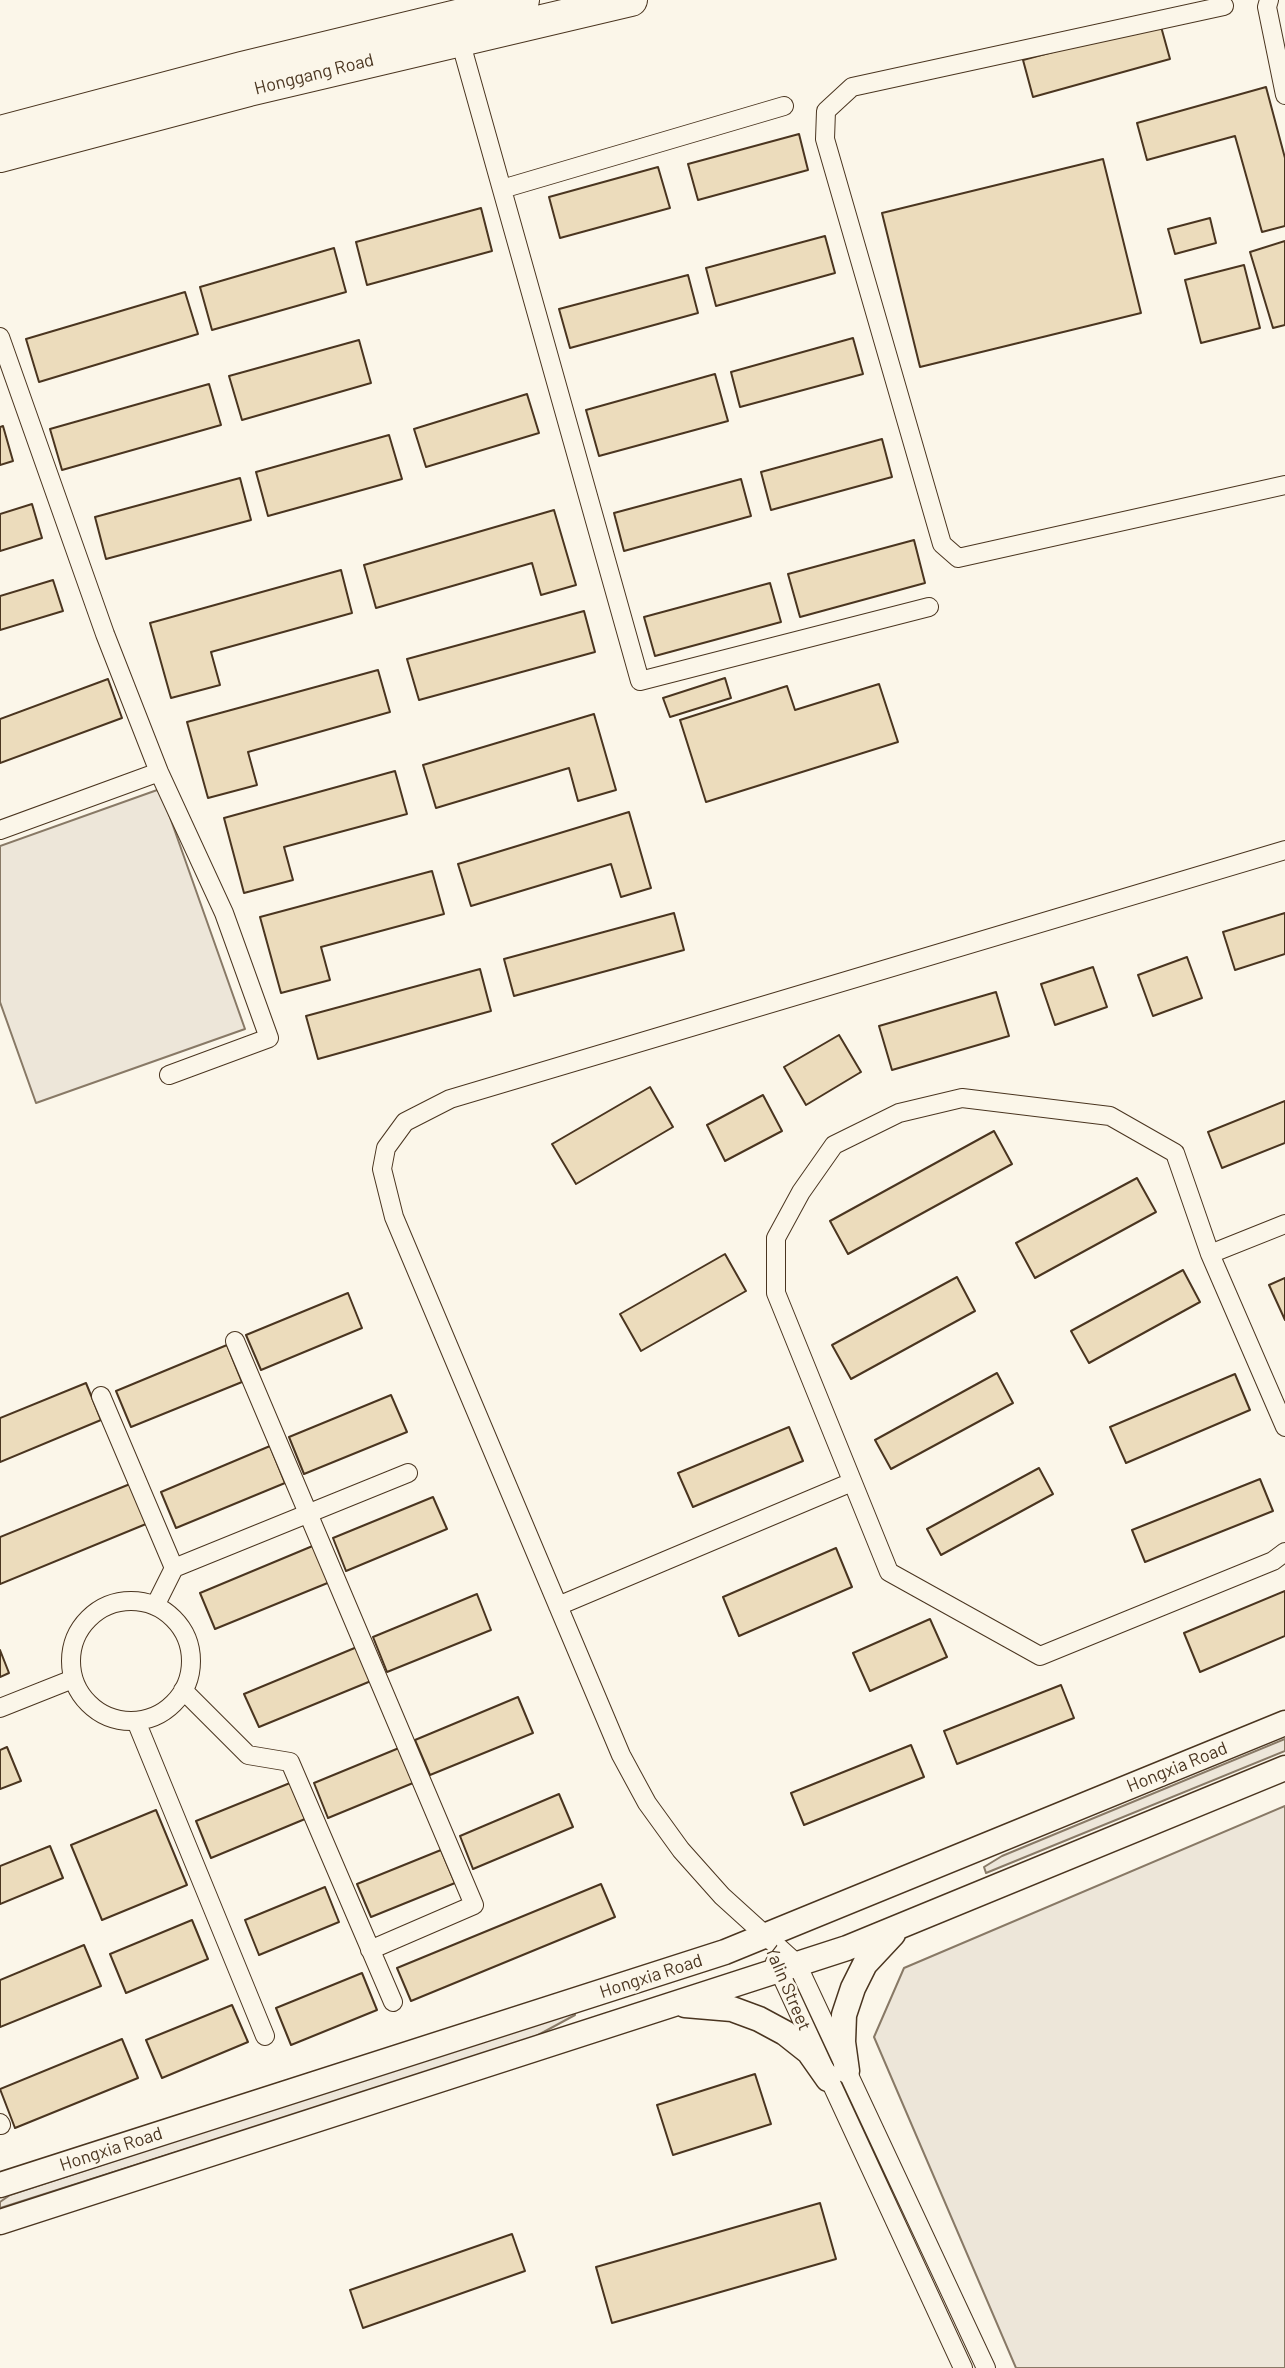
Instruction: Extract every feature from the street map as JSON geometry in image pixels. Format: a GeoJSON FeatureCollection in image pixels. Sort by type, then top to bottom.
{"type":"FeatureCollection","features":[{"type":"Feature","properties":{"kind":"highway","name":"Honggang Road"},"geometry":{"type":"LineString","coordinates":[[0,156],[260,87],[457,28],[523,0]]}},
{"type":"Feature","properties":{"kind":"highway","name":"Honggang Road"},"geometry":{"type":"LineString","coordinates":[[0,132],[253,65],[631,0]]}},
{"type":"Feature","properties":{"kind":"street"},"geometry":{"type":"LineString","coordinates":[[1269,0],[1267,7],[1285,95]]}},
{"type":"Feature","properties":{"kind":"street"},"geometry":{"type":"LineString","coordinates":[[1224,6],[852,87],[826,111],[825,139],[942,544],[958,558],[1285,485]]}},
{"type":"Feature","properties":{"kind":"street"},"geometry":{"type":"LineString","coordinates":[[457,28],[640,681],[929,607]]}},
{"type":"Feature","properties":{"kind":"street"},"geometry":{"type":"LineString","coordinates":[[502,189],[784,106]]}},
{"type":"Feature","properties":{"kind":"street"},"geometry":{"type":"LineString","coordinates":[[0,337],[105,634],[159,772],[224,913],[269,1038],[169,1075]]}},
{"type":"Feature","properties":{"kind":"street"},"geometry":{"type":"LineString","coordinates":[[0,830],[159,772]]}},
{"type":"Feature","properties":{"kind":"street"},"geometry":{"type":"LineString","coordinates":[[766,1935],[701,1873],[647,1803],[621,1755],[388,1197],[382,1169],[387,1147],[405,1122],[450,1099],[1285,850]]}},
{"type":"Feature","properties":{"kind":"street"},"geometry":{"type":"LineString","coordinates":[[1285,1427],[1210,1254],[1175,1153],[1110,1116],[962,1098],[899,1113],[834,1145],[801,1192],[776,1238],[776,1293],[889,1572],[1040,1656],[1273,1561],[1285,1552]]}},
{"type":"Feature","properties":{"kind":"street"},"geometry":{"type":"LineString","coordinates":[[1210,1254],[1285,1224]]}},
{"type":"Feature","properties":{"kind":"street"},"geometry":{"type":"LineString","coordinates":[[235,1341],[474,1905],[370,1950]]}},
{"type":"Feature","properties":{"kind":"street"},"geometry":{"type":"LineString","coordinates":[[101,1396],[174,1568]]}},
{"type":"Feature","properties":{"kind":"street"},"geometry":{"type":"LineString","coordinates":[[155,1606],[174,1568],[408,1474]]}},
{"type":"Feature","properties":{"kind":"street"},"geometry":{"type":"LineString","coordinates":[[558,1606],[852,1482]]}},
{"type":"Feature","properties":{"kind":"street"},"geometry":{"type":"LineString","coordinates":[[123,1601],[144,1602],[155,1606],[164,1609],[179,1624],[189,1643],[192,1663],[183,1690],[163,1712],[136,1721],[110,1718],[93,1709],[81,1695],[73,1679],[70,1658],[75,1637],[86,1620],[103,1607],[123,1601]]}},
{"type":"Feature","properties":{"kind":"street"},"geometry":{"type":"LineString","coordinates":[[0,1709],[73,1679]]}},
{"type":"Feature","properties":{"kind":"street"},"geometry":{"type":"LineString","coordinates":[[183,1690],[248,1755],[290,1762],[393,2002]]}},
{"type":"Feature","properties":{"kind":"street"},"geometry":{"type":"LineString","coordinates":[[136,1721],[265,2036]]}},
{"type":"Feature","properties":{"kind":"street","name":"Hongxia Road"},"geometry":{"type":"LineString","coordinates":[[0,2185],[725,1952],[1285,1723]]}},
{"type":"Feature","properties":{"kind":"street","name":"Hongxia Road"},"geometry":{"type":"LineString","coordinates":[[0,2222],[787,1967],[905,1924],[1285,1768]]}},
{"type":"Feature","properties":{"kind":"street"},"geometry":{"type":"LineString","coordinates":[[667,2006],[700,2004],[732,2009],[759,2019],[785,2033],[838,2075],[844,2014],[853,1988],[865,1964],[883,1942],[905,1924]]}},
{"type":"Feature","properties":{"kind":"street","name":"Yalin Street"},"geometry":{"type":"LineString","coordinates":[[766,1935],[787,1967],[838,2075],[986,2368]]}},
{"type":"Feature","properties":{"kind":"street","name":"Yalin Street"},"geometry":{"type":"LineString","coordinates":[[838,2075],[963,2368]]}},
{"type":"Feature","properties":{"kind":"shaded area"},"geometry":{"type":"Polygon","coordinates":[[[160,789],[245,1029],[36,1103],[0,1002],[0,846],[160,789]]]}},
{"type":"Feature","properties":{"kind":"shaded area"},"geometry":{"type":"Polygon","coordinates":[[[1285,1739],[1285,1751],[986,1873],[984,1867],[1002,1856],[1285,1739]]]}},
{"type":"Feature","properties":{"kind":"shaded area"},"geometry":{"type":"Polygon","coordinates":[[[1285,1806],[1285,2368],[1016,2368],[874,2037],[904,1968],[1285,1806]]]}},
{"type":"Feature","properties":{"kind":"shaded area"},"geometry":{"type":"Polygon","coordinates":[[[574,2010],[575,2015],[527,2041],[0,2208],[0,2202],[10,2195],[574,2010]]]}},
{"type":"Feature","properties":{"kind":"building"},"geometry":{"type":"Polygon","coordinates":[[[1160,23],[1170,59],[1033,97],[1023,60],[1160,23]]]}},
{"type":"Feature","properties":{"kind":"building"},"geometry":{"type":"Polygon","coordinates":[[[1266,87],[1285,158],[1285,226],[1262,232],[1235,136],[1147,160],[1137,123],[1266,87]]]}},
{"type":"Feature","properties":{"kind":"building"},"geometry":{"type":"Polygon","coordinates":[[[799,134],[808,170],[698,200],[688,164],[799,134]]]}},
{"type":"Feature","properties":{"kind":"building"},"geometry":{"type":"Polygon","coordinates":[[[1103,159],[1141,313],[920,367],[882,213],[1103,159]]]}},
{"type":"Feature","properties":{"kind":"building"},"geometry":{"type":"Polygon","coordinates":[[[658,167],[670,208],[560,238],[549,197],[658,167]]]}},
{"type":"Feature","properties":{"kind":"building"},"geometry":{"type":"Polygon","coordinates":[[[481,208],[492,251],[367,285],[356,242],[481,208]]]}},
{"type":"Feature","properties":{"kind":"building"},"geometry":{"type":"Polygon","coordinates":[[[1210,218],[1216,243],[1175,254],[1168,229],[1210,218]]]}},
{"type":"Feature","properties":{"kind":"building"},"geometry":{"type":"Polygon","coordinates":[[[825,236],[835,273],[716,306],[706,268],[825,236]]]}},
{"type":"Feature","properties":{"kind":"building"},"geometry":{"type":"Polygon","coordinates":[[[1285,241],[1285,325],[1273,328],[1250,252],[1285,241]]]}},
{"type":"Feature","properties":{"kind":"building"},"geometry":{"type":"Polygon","coordinates":[[[334,248],[346,292],[212,330],[200,287],[334,248]]]}},
{"type":"Feature","properties":{"kind":"building"},"geometry":{"type":"Polygon","coordinates":[[[1244,265],[1260,328],[1201,343],[1185,280],[1244,265]]]}},
{"type":"Feature","properties":{"kind":"building"},"geometry":{"type":"Polygon","coordinates":[[[688,275],[698,313],[570,348],[559,309],[688,275]]]}},
{"type":"Feature","properties":{"kind":"building"},"geometry":{"type":"Polygon","coordinates":[[[185,292],[198,334],[39,382],[26,339],[185,292]]]}},
{"type":"Feature","properties":{"kind":"building"},"geometry":{"type":"Polygon","coordinates":[[[853,338],[863,374],[740,407],[731,372],[853,338]]]}},
{"type":"Feature","properties":{"kind":"building"},"geometry":{"type":"Polygon","coordinates":[[[359,340],[371,383],[242,420],[229,376],[359,340]]]}},
{"type":"Feature","properties":{"kind":"building"},"geometry":{"type":"Polygon","coordinates":[[[715,374],[728,421],[599,456],[586,410],[715,374]]]}},
{"type":"Feature","properties":{"kind":"building"},"geometry":{"type":"Polygon","coordinates":[[[209,384],[221,425],[62,470],[50,429],[209,384]]]}},
{"type":"Feature","properties":{"kind":"building"},"geometry":{"type":"Polygon","coordinates":[[[527,394],[539,433],[426,467],[414,429],[527,394]]]}},
{"type":"Feature","properties":{"kind":"building"},"geometry":{"type":"Polygon","coordinates":[[[3,426],[13,461],[0,465],[0,427],[3,426]]]}},
{"type":"Feature","properties":{"kind":"building"},"geometry":{"type":"Polygon","coordinates":[[[389,435],[402,479],[268,516],[256,472],[389,435]]]}},
{"type":"Feature","properties":{"kind":"building"},"geometry":{"type":"Polygon","coordinates":[[[882,439],[892,477],[771,510],[761,472],[882,439]]]}},
{"type":"Feature","properties":{"kind":"building"},"geometry":{"type":"Polygon","coordinates":[[[240,478],[251,520],[106,559],[95,517],[240,478]]]}},
{"type":"Feature","properties":{"kind":"building"},"geometry":{"type":"Polygon","coordinates":[[[741,479],[751,516],[624,551],[614,513],[741,479]]]}},
{"type":"Feature","properties":{"kind":"building"},"geometry":{"type":"Polygon","coordinates":[[[32,504],[42,538],[0,551],[0,514],[32,504]]]}},
{"type":"Feature","properties":{"kind":"building"},"geometry":{"type":"Polygon","coordinates":[[[554,510],[576,585],[541,595],[532,563],[376,608],[364,565],[554,510]]]}},
{"type":"Feature","properties":{"kind":"building"},"geometry":{"type":"Polygon","coordinates":[[[914,540],[925,583],[800,617],[788,574],[914,540]]]}},
{"type":"Feature","properties":{"kind":"building"},"geometry":{"type":"Polygon","coordinates":[[[341,570],[352,613],[211,652],[220,685],[171,698],[150,623],[341,570]]]}},
{"type":"Feature","properties":{"kind":"building"},"geometry":{"type":"Polygon","coordinates":[[[53,580],[63,611],[0,630],[0,596],[53,580]]]}},
{"type":"Feature","properties":{"kind":"building"},"geometry":{"type":"Polygon","coordinates":[[[770,583],[781,622],[655,656],[644,617],[770,583]]]}},
{"type":"Feature","properties":{"kind":"building"},"geometry":{"type":"Polygon","coordinates":[[[584,611],[595,652],[419,700],[407,659],[584,611]]]}},
{"type":"Feature","properties":{"kind":"building"},"geometry":{"type":"Polygon","coordinates":[[[378,670],[390,712],[248,752],[257,785],[208,798],[187,722],[378,670]]]}},
{"type":"Feature","properties":{"kind":"building"},"geometry":{"type":"Polygon","coordinates":[[[725,678],[731,698],[670,717],[663,698],[725,678]]]}},
{"type":"Feature","properties":{"kind":"building"},"geometry":{"type":"Polygon","coordinates":[[[108,679],[122,718],[0,763],[0,719],[108,679]]]}},
{"type":"Feature","properties":{"kind":"building"},"geometry":{"type":"Polygon","coordinates":[[[879,684],[898,742],[706,802],[680,720],[787,686],[795,710],[879,684]]]}},
{"type":"Feature","properties":{"kind":"building"},"geometry":{"type":"Polygon","coordinates":[[[594,714],[616,790],[578,801],[569,768],[436,808],[423,765],[594,714]]]}},
{"type":"Feature","properties":{"kind":"building"},"geometry":{"type":"Polygon","coordinates":[[[395,771],[407,814],[284,847],[293,880],[244,893],[224,818],[395,771]]]}},
{"type":"Feature","properties":{"kind":"building"},"geometry":{"type":"Polygon","coordinates":[[[629,812],[651,888],[621,897],[611,864],[471,906],[458,864],[629,812]]]}},
{"type":"Feature","properties":{"kind":"building"},"geometry":{"type":"Polygon","coordinates":[[[432,871],[444,914],[321,947],[330,980],[281,993],[260,917],[432,871]]]}},
{"type":"Feature","properties":{"kind":"building"},"geometry":{"type":"Polygon","coordinates":[[[674,913],[684,950],[514,996],[504,959],[674,913]]]}},
{"type":"Feature","properties":{"kind":"building"},"geometry":{"type":"Polygon","coordinates":[[[1285,913],[1285,954],[1235,970],[1223,932],[1285,913]]]}},
{"type":"Feature","properties":{"kind":"building"},"geometry":{"type":"Polygon","coordinates":[[[1187,957],[1202,998],[1153,1016],[1138,975],[1187,957]]]}},
{"type":"Feature","properties":{"kind":"building"},"geometry":{"type":"Polygon","coordinates":[[[1093,967],[1107,1007],[1055,1025],[1041,984],[1093,967]]]}},
{"type":"Feature","properties":{"kind":"building"},"geometry":{"type":"Polygon","coordinates":[[[480,969],[491,1011],[318,1059],[306,1016],[480,969]]]}},
{"type":"Feature","properties":{"kind":"building"},"geometry":{"type":"Polygon","coordinates":[[[996,992],[1009,1036],[892,1070],[879,1026],[996,992]]]}},
{"type":"Feature","properties":{"kind":"building"},"geometry":{"type":"Polygon","coordinates":[[[839,1035],[861,1072],[806,1105],[784,1067],[839,1035]]]}},
{"type":"Feature","properties":{"kind":"building"},"geometry":{"type":"Polygon","coordinates":[[[650,1087],[673,1127],[576,1184],[552,1144],[650,1087]]]}},
{"type":"Feature","properties":{"kind":"building"},"geometry":{"type":"Polygon","coordinates":[[[763,1095],[782,1131],[725,1161],[707,1125],[763,1095]]]}},
{"type":"Feature","properties":{"kind":"building"},"geometry":{"type":"Polygon","coordinates":[[[1285,1101],[1285,1143],[1222,1168],[1208,1132],[1285,1101]]]}},
{"type":"Feature","properties":{"kind":"building"},"geometry":{"type":"Polygon","coordinates":[[[994,1131],[1012,1164],[848,1254],[830,1221],[994,1131]]]}},
{"type":"Feature","properties":{"kind":"building"},"geometry":{"type":"Polygon","coordinates":[[[1137,1178],[1156,1212],[1035,1278],[1016,1243],[1137,1178]]]}},
{"type":"Feature","properties":{"kind":"building"},"geometry":{"type":"Polygon","coordinates":[[[725,1254],[746,1291],[641,1351],[620,1314],[725,1254]]]}},
{"type":"Feature","properties":{"kind":"building"},"geometry":{"type":"Polygon","coordinates":[[[1183,1270],[1200,1302],[1089,1363],[1071,1331],[1183,1270]]]}},
{"type":"Feature","properties":{"kind":"building"},"geometry":{"type":"Polygon","coordinates":[[[957,1277],[975,1311],[851,1379],[832,1345],[957,1277]]]}},
{"type":"Feature","properties":{"kind":"building"},"geometry":{"type":"Polygon","coordinates":[[[1285,1278],[1285,1320],[1269,1285],[1285,1278]]]}},
{"type":"Feature","properties":{"kind":"building"},"geometry":{"type":"Polygon","coordinates":[[[348,1293],[362,1328],[261,1370],[246,1335],[348,1293]]]}},
{"type":"Feature","properties":{"kind":"building"},"geometry":{"type":"Polygon","coordinates":[[[227,1345],[242,1382],[131,1427],[116,1391],[227,1345]]]}},
{"type":"Feature","properties":{"kind":"building"},"geometry":{"type":"Polygon","coordinates":[[[997,1373],[1013,1403],[891,1469],[875,1440],[997,1373]]]}},
{"type":"Feature","properties":{"kind":"building"},"geometry":{"type":"Polygon","coordinates":[[[1235,1374],[1250,1410],[1126,1463],[1110,1427],[1235,1374]]]}},
{"type":"Feature","properties":{"kind":"building"},"geometry":{"type":"Polygon","coordinates":[[[86,1383],[101,1420],[0,1462],[0,1418],[86,1383]]]}},
{"type":"Feature","properties":{"kind":"building"},"geometry":{"type":"Polygon","coordinates":[[[391,1395],[407,1432],[304,1474],[289,1437],[391,1395]]]}},
{"type":"Feature","properties":{"kind":"building"},"geometry":{"type":"Polygon","coordinates":[[[789,1427],[803,1461],[693,1507],[678,1473],[789,1427]]]}},
{"type":"Feature","properties":{"kind":"building"},"geometry":{"type":"Polygon","coordinates":[[[270,1446],[285,1483],[176,1528],[161,1492],[270,1446]]]}},
{"type":"Feature","properties":{"kind":"building"},"geometry":{"type":"Polygon","coordinates":[[[1039,1468],[1053,1494],[941,1555],[927,1529],[1039,1468]]]}},
{"type":"Feature","properties":{"kind":"building"},"geometry":{"type":"Polygon","coordinates":[[[1260,1479],[1273,1511],[1145,1562],[1132,1530],[1260,1479]]]}},
{"type":"Feature","properties":{"kind":"building"},"geometry":{"type":"Polygon","coordinates":[[[130,1484],[146,1524],[0,1584],[0,1537],[130,1484]]]}},
{"type":"Feature","properties":{"kind":"building"},"geometry":{"type":"Polygon","coordinates":[[[433,1497],[447,1529],[346,1571],[333,1538],[433,1497]]]}},
{"type":"Feature","properties":{"kind":"building"},"geometry":{"type":"Polygon","coordinates":[[[315,1545],[330,1582],[215,1629],[200,1593],[315,1545]]]}},
{"type":"Feature","properties":{"kind":"building"},"geometry":{"type":"Polygon","coordinates":[[[836,1548],[852,1587],[739,1636],[723,1597],[836,1548]]]}},
{"type":"Feature","properties":{"kind":"building"},"geometry":{"type":"Polygon","coordinates":[[[1285,1591],[1285,1636],[1200,1672],[1184,1633],[1285,1591]]]}},
{"type":"Feature","properties":{"kind":"building"},"geometry":{"type":"Polygon","coordinates":[[[477,1594],[491,1630],[387,1672],[373,1637],[477,1594]]]}},
{"type":"Feature","properties":{"kind":"building"},"geometry":{"type":"Polygon","coordinates":[[[930,1619],[947,1657],[870,1691],[853,1653],[930,1619]]]}},
{"type":"Feature","properties":{"kind":"building"},"geometry":{"type":"Polygon","coordinates":[[[357,1647],[371,1681],[259,1727],[244,1694],[357,1647]]]}},
{"type":"Feature","properties":{"kind":"building"},"geometry":{"type":"Polygon","coordinates":[[[0,1650],[9,1673],[0,1677],[0,1650]]]}},
{"type":"Feature","properties":{"kind":"building"},"geometry":{"type":"Polygon","coordinates":[[[1061,1685],[1074,1718],[957,1764],[944,1731],[1061,1685]]]}},
{"type":"Feature","properties":{"kind":"building"},"geometry":{"type":"Polygon","coordinates":[[[518,1697],[533,1733],[430,1775],[415,1740],[518,1697]]]}},
{"type":"Feature","properties":{"kind":"building"},"geometry":{"type":"Polygon","coordinates":[[[911,1745],[924,1777],[804,1825],[791,1793],[911,1745]]]}},
{"type":"Feature","properties":{"kind":"building"},"geometry":{"type":"Polygon","coordinates":[[[7,1747],[21,1781],[0,1789],[0,1750],[7,1747]]]}},
{"type":"Feature","properties":{"kind":"building"},"geometry":{"type":"Polygon","coordinates":[[[399,1748],[413,1783],[328,1818],[314,1783],[399,1748]]]}},
{"type":"Feature","properties":{"kind":"building"},"geometry":{"type":"Polygon","coordinates":[[[290,1783],[305,1819],[211,1858],[196,1821],[290,1783]]]}},
{"type":"Feature","properties":{"kind":"building"},"geometry":{"type":"Polygon","coordinates":[[[559,1794],[573,1827],[473,1869],[460,1836],[559,1794]]]}},
{"type":"Feature","properties":{"kind":"building"},"geometry":{"type":"Polygon","coordinates":[[[156,1810],[187,1885],[102,1920],[71,1845],[156,1810]]]}},
{"type":"Feature","properties":{"kind":"building"},"geometry":{"type":"Polygon","coordinates":[[[50,1846],[63,1878],[0,1904],[0,1866],[50,1846]]]}},
{"type":"Feature","properties":{"kind":"building"},"geometry":{"type":"Polygon","coordinates":[[[441,1850],[455,1883],[371,1917],[357,1884],[441,1850]]]}},
{"type":"Feature","properties":{"kind":"building"},"geometry":{"type":"Polygon","coordinates":[[[601,1884],[615,1917],[411,2001],[397,1968],[601,1884]]]}},
{"type":"Feature","properties":{"kind":"building"},"geometry":{"type":"Polygon","coordinates":[[[325,1887],[339,1922],[259,1955],[245,1920],[325,1887]]]}},
{"type":"Feature","properties":{"kind":"building"},"geometry":{"type":"Polygon","coordinates":[[[192,1920],[208,1959],[126,1993],[110,1954],[192,1920]]]}},
{"type":"Feature","properties":{"kind":"building"},"geometry":{"type":"Polygon","coordinates":[[[84,1945],[101,1986],[0,2027],[0,1980],[84,1945]]]}},
{"type":"Feature","properties":{"kind":"building"},"geometry":{"type":"Polygon","coordinates":[[[362,1973],[377,2010],[291,2045],[276,2008],[362,1973]]]}},
{"type":"Feature","properties":{"kind":"building"},"geometry":{"type":"Polygon","coordinates":[[[232,2005],[248,2042],[162,2078],[146,2040],[232,2005]]]}},
{"type":"Feature","properties":{"kind":"building"},"geometry":{"type":"Polygon","coordinates":[[[122,2039],[138,2078],[15,2128],[0,2089],[122,2039]]]}},
{"type":"Feature","properties":{"kind":"building"},"geometry":{"type":"Polygon","coordinates":[[[755,2074],[771,2124],[673,2155],[657,2105],[755,2074]]]}},
{"type":"Feature","properties":{"kind":"building"},"geometry":{"type":"Polygon","coordinates":[[[820,2203],[836,2259],[612,2323],[596,2267],[820,2203]]]}},
{"type":"Feature","properties":{"kind":"building"},"geometry":{"type":"Polygon","coordinates":[[[512,2234],[525,2271],[363,2328],[350,2290],[512,2234]]]}}]}
